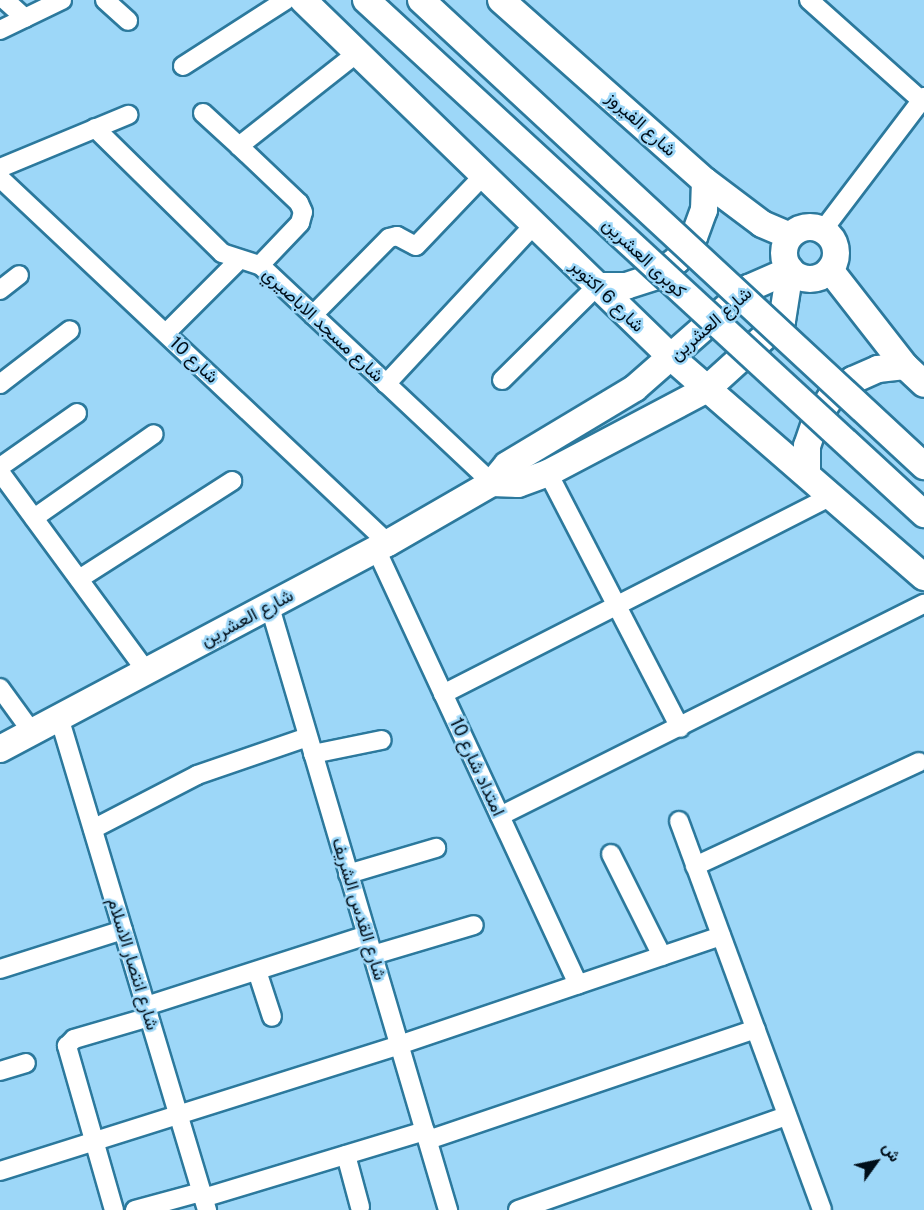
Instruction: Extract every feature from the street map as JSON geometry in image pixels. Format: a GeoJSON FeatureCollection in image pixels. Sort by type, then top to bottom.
{"type":"FeatureCollection","features":[{"type":"Feature","properties":{"kind":"main road","name":"شارع 6 اكتوبر"},"geometry":{"type":"LineString","coordinates":[[303,0],[672,358],[807,473],[924,578]]}},
{"type":"Feature","properties":{"kind":"main road","name":"كوبرى العشرين"},"geometry":{"type":"LineString","coordinates":[[366,0],[924,514]]}},
{"type":"Feature","properties":{"kind":"main road","name":"كوبرى العشرين"},"geometry":{"type":"LineString","coordinates":[[421,0],[924,466]]}},
{"type":"Feature","properties":{"kind":"main road","name":"شارع الفيروز"},"geometry":{"type":"LineString","coordinates":[[501,0],[705,181],[762,224],[790,236]]}},
{"type":"Feature","properties":{"kind":"main road"},"geometry":{"type":"LineString","coordinates":[[597,286],[626,286],[653,277],[677,260],[694,237],[704,210],[705,181]]}},
{"type":"Feature","properties":{"kind":"main road"},"geometry":{"type":"LineString","coordinates":[[806,227],[824,230],[836,248],[830,270],[823,276],[806,279],[790,270],[784,253],[790,236],[806,227]]}},
{"type":"Feature","properties":{"kind":"main road","name":"شارع العشرين"},"geometry":{"type":"LineString","coordinates":[[0,749],[270,607],[492,483],[507,465],[635,388],[672,358],[749,288],[790,270]]}},
{"type":"Feature","properties":{"kind":"main road","name":"شارع العشرين"},"geometry":{"type":"LineString","coordinates":[[492,483],[518,484],[548,472],[707,389],[782,321],[790,270]]}},
{"type":"Feature","properties":{"kind":"main road"},"geometry":{"type":"LineString","coordinates":[[830,270],[905,366],[924,384]]}},
{"type":"Feature","properties":{"kind":"main road"},"geometry":{"type":"LineString","coordinates":[[807,473],[807,446],[813,428],[831,397],[853,380],[878,369],[905,366]]}},
{"type":"Feature","properties":{"kind":"street"},"geometry":{"type":"LineString","coordinates":[[4,0],[25,18]]}},
{"type":"Feature","properties":{"kind":"street"},"geometry":{"type":"LineString","coordinates":[[0,30],[62,0]]}},
{"type":"Feature","properties":{"kind":"street"},"geometry":{"type":"LineString","coordinates":[[105,0],[128,21]]}},
{"type":"Feature","properties":{"kind":"street"},"geometry":{"type":"LineString","coordinates":[[183,66],[286,0]]}},
{"type":"Feature","properties":{"kind":"street"},"geometry":{"type":"LineString","coordinates":[[811,1],[923,98],[824,230]]}},
{"type":"Feature","properties":{"kind":"street"},"geometry":{"type":"LineString","coordinates":[[239,146],[357,53]]}},
{"type":"Feature","properties":{"kind":"street"},"geometry":{"type":"LineString","coordinates":[[203,112],[299,203],[303,212],[300,223],[260,265]]}},
{"type":"Feature","properties":{"kind":"street"},"geometry":{"type":"LineString","coordinates":[[0,168],[128,115]]}},
{"type":"Feature","properties":{"kind":"street","name":"شارع مسجد الاباصيري"},"geometry":{"type":"LineString","coordinates":[[95,128],[222,253],[260,265],[492,483]]}},
{"type":"Feature","properties":{"kind":"street"},"geometry":{"type":"LineString","coordinates":[[313,315],[389,238],[397,236],[416,246],[483,176]]}},
{"type":"Feature","properties":{"kind":"street","name":"شارع 10"},"geometry":{"type":"LineString","coordinates":[[0,178],[166,333],[382,546]]}},
{"type":"Feature","properties":{"kind":"street"},"geometry":{"type":"LineString","coordinates":[[386,384],[534,225]]}},
{"type":"Feature","properties":{"kind":"street"},"geometry":{"type":"LineString","coordinates":[[166,333],[239,260]]}},
{"type":"Feature","properties":{"kind":"street"},"geometry":{"type":"LineString","coordinates":[[0,290],[19,275]]}},
{"type":"Feature","properties":{"kind":"street"},"geometry":{"type":"LineString","coordinates":[[502,380],[597,286]]}},
{"type":"Feature","properties":{"kind":"street"},"geometry":{"type":"LineString","coordinates":[[0,384],[70,330]]}},
{"type":"Feature","properties":{"kind":"street"},"geometry":{"type":"LineString","coordinates":[[77,413],[0,470],[146,671]]}},
{"type":"Feature","properties":{"kind":"street"},"geometry":{"type":"LineString","coordinates":[[34,518],[154,434]]}},
{"type":"Feature","properties":{"kind":"street"},"geometry":{"type":"LineString","coordinates":[[548,472],[680,728]]}},
{"type":"Feature","properties":{"kind":"street"},"geometry":{"type":"LineString","coordinates":[[79,579],[232,481]]}},
{"type":"Feature","properties":{"kind":"street"},"geometry":{"type":"LineString","coordinates":[[443,694],[618,608],[832,496]]}},
{"type":"Feature","properties":{"kind":"street","name":"امتداد شارع 10"},"geometry":{"type":"LineString","coordinates":[[382,546],[443,694],[578,984]]}},
{"type":"Feature","properties":{"kind":"street"},"geometry":{"type":"LineString","coordinates":[[500,816],[924,604]]}},
{"type":"Feature","properties":{"kind":"street","name":"شارع القدس الشريف"},"geometry":{"type":"LineString","coordinates":[[270,607],[448,1210]]}},
{"type":"Feature","properties":{"kind":"street"},"geometry":{"type":"LineString","coordinates":[[0,688],[32,732]]}},
{"type":"Feature","properties":{"kind":"street","name":"شارع انتصار الاسلام"},"geometry":{"type":"LineString","coordinates":[[59,717],[204,1200]]}},
{"type":"Feature","properties":{"kind":"street"},"geometry":{"type":"LineString","coordinates":[[93,829],[197,775],[310,746],[381,740]]}},
{"type":"Feature","properties":{"kind":"street"},"geometry":{"type":"LineString","coordinates":[[695,866],[920,762]]}},
{"type":"Feature","properties":{"kind":"street"},"geometry":{"type":"LineString","coordinates":[[679,821],[788,1116],[817,1208]]}},
{"type":"Feature","properties":{"kind":"street"},"geometry":{"type":"LineString","coordinates":[[348,874],[436,848]]}},
{"type":"Feature","properties":{"kind":"street"},"geometry":{"type":"LineString","coordinates":[[611,854],[662,956]]}},
{"type":"Feature","properties":{"kind":"street"},"geometry":{"type":"LineString","coordinates":[[373,955],[474,925]]}},
{"type":"Feature","properties":{"kind":"street"},"geometry":{"type":"LineString","coordinates":[[0,969],[123,930]]}},
{"type":"Feature","properties":{"kind":"street"},"geometry":{"type":"LineString","coordinates":[[114,1210],[67,1046],[74,1040],[147,1011],[257,971],[367,935]]}},
{"type":"Feature","properties":{"kind":"street"},"geometry":{"type":"LineString","coordinates":[[0,1170],[399,1045],[721,936]]}},
{"type":"Feature","properties":{"kind":"street"},"geometry":{"type":"LineString","coordinates":[[257,971],[272,1017]]}},
{"type":"Feature","properties":{"kind":"street"},"geometry":{"type":"LineString","coordinates":[[135,1210],[204,1200],[346,1155],[426,1136],[756,1029]]}},
{"type":"Feature","properties":{"kind":"street"},"geometry":{"type":"LineString","coordinates":[[0,1071],[26,1063]]}},
{"type":"Feature","properties":{"kind":"street"},"geometry":{"type":"LineString","coordinates":[[518,1210],[788,1116]]}},
{"type":"Feature","properties":{"kind":"street"},"geometry":{"type":"LineString","coordinates":[[346,1155],[360,1207]]}}]}
